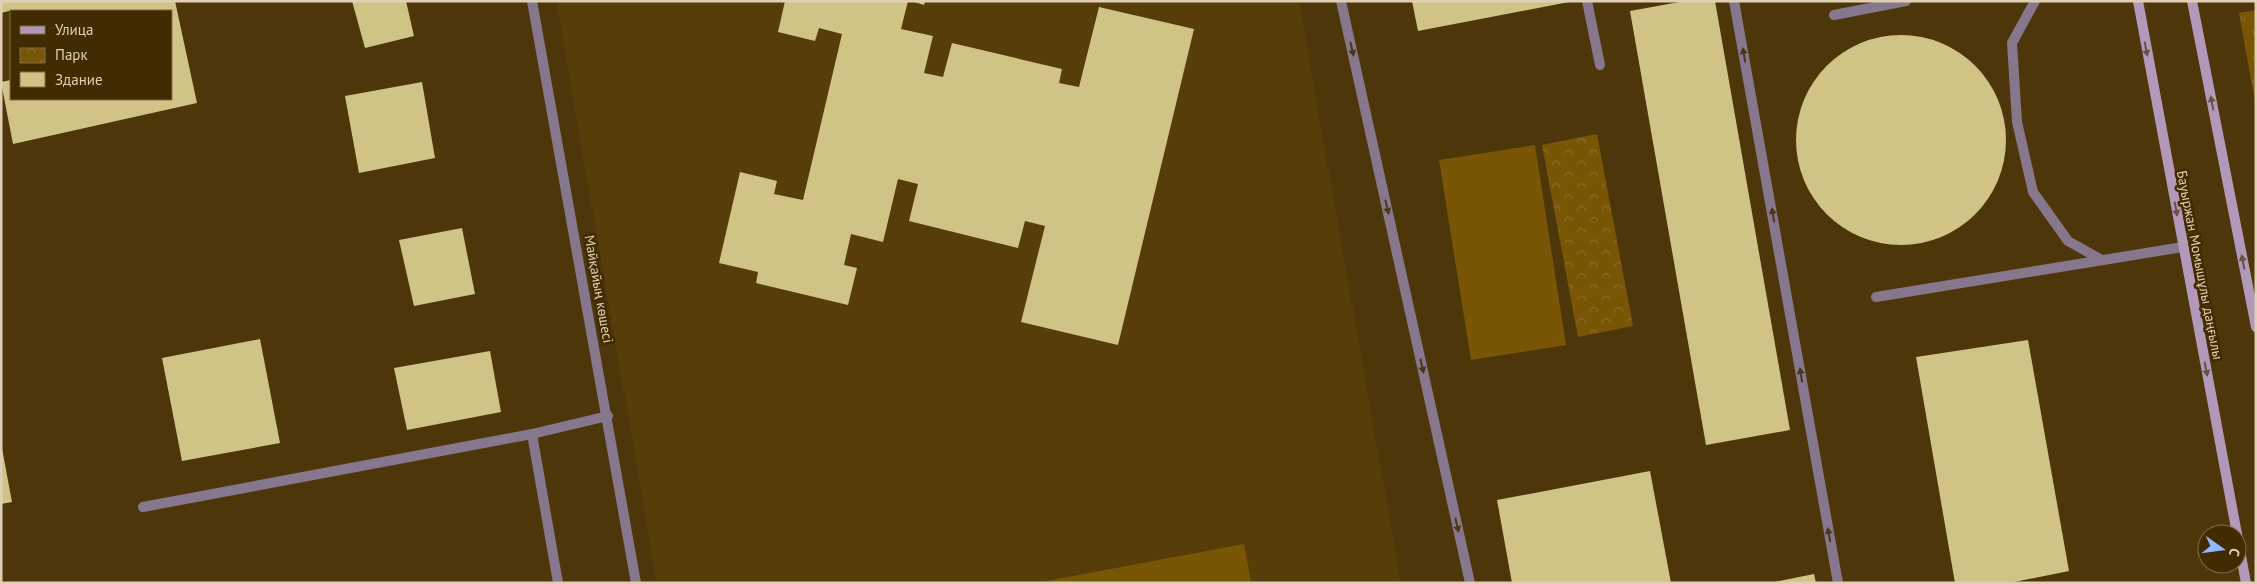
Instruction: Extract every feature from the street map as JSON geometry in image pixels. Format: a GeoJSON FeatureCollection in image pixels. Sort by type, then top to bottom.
{"type":"FeatureCollection","features":[{"type":"Feature","properties":{"kind":"main road","name":"Бауыржан Момышұлы даңғылы"},"geometry":{"type":"LineString","coordinates":[[2138,1],[2235,524]]}},
{"type":"Feature","properties":{"kind":"main road"},"geometry":{"type":"LineString","coordinates":[[2192,1],[2256,327]]}},
{"type":"Feature","properties":{"kind":"street","name":"Майқайың көшесі"},"geometry":{"type":"LineString","coordinates":[[532,1],[608,416],[636,583]]}},
{"type":"Feature","properties":{"kind":"street"},"geometry":{"type":"LineString","coordinates":[[1341,1],[1470,583]]}},
{"type":"Feature","properties":{"kind":"street"},"geometry":{"type":"LineString","coordinates":[[1587,1],[1600,65]]}},
{"type":"Feature","properties":{"kind":"street"},"geometry":{"type":"LineString","coordinates":[[1734,1],[1838,583]]}},
{"type":"Feature","properties":{"kind":"street"},"geometry":{"type":"LineString","coordinates":[[1834,15],[1906,1]]}},
{"type":"Feature","properties":{"kind":"street"},"geometry":{"type":"LineString","coordinates":[[2035,1],[2012,43],[2017,122],[2033,192],[2068,241],[2102,260]]}},
{"type":"Feature","properties":{"kind":"street"},"geometry":{"type":"LineString","coordinates":[[1876,297],[2183,247]]}},
{"type":"Feature","properties":{"kind":"street"},"geometry":{"type":"LineString","coordinates":[[143,507],[532,434],[608,416]]}},
{"type":"Feature","properties":{"kind":"street"},"geometry":{"type":"LineString","coordinates":[[532,434],[558,583]]}},
{"type":"Feature","properties":{"kind":"shaded area"},"geometry":{"type":"Polygon","coordinates":[[[556,1],[1299,1],[1401,583],[657,583],[556,1]]]}},
{"type":"Feature","properties":{"kind":"green space"},"geometry":{"type":"Polygon","coordinates":[[[2256,10],[2256,107],[2239,13],[2256,10]]]}},
{"type":"Feature","properties":{"kind":"green space"},"geometry":{"type":"Polygon","coordinates":[[[1597,134],[1633,326],[1578,337],[1542,145],[1597,134]]]}},
{"type":"Feature","properties":{"kind":"green space"},"geometry":{"type":"Polygon","coordinates":[[[1535,145],[1566,345],[1471,360],[1439,160],[1535,145]]]}},
{"type":"Feature","properties":{"kind":"green space"},"geometry":{"type":"Polygon","coordinates":[[[1244,544],[1251,583],[1036,583],[1244,544]]]}},
{"type":"Feature","properties":{"kind":"building"},"geometry":{"type":"Polygon","coordinates":[[[1,1],[175,1],[197,103],[13,144],[1,82],[10,80],[10,100],[172,100],[172,10],[10,10],[1,13],[1,1]]]}},
{"type":"Feature","properties":{"kind":"building"},"geometry":{"type":"Polygon","coordinates":[[[352,1],[406,1],[414,36],[365,48],[352,1]]]}},
{"type":"Feature","properties":{"kind":"building"},"geometry":{"type":"Polygon","coordinates":[[[785,1],[908,1],[901,29],[933,36],[924,73],[943,77],[952,43],[1062,69],[1059,83],[1079,87],[1099,7],[1194,29],[1118,345],[1021,322],[1045,226],[1025,221],[1018,248],[909,221],[918,184],[898,179],[883,242],[851,234],[844,265],[857,268],[848,305],[756,283],[758,272],[719,263],[740,172],[777,181],[774,194],[803,200],[842,34],[819,28],[815,41],[778,32],[785,1]]]}},
{"type":"Feature","properties":{"kind":"building"},"geometry":{"type":"Polygon","coordinates":[[[911,1],[925,1],[924,5],[911,1]]]}},
{"type":"Feature","properties":{"kind":"building"},"geometry":{"type":"Polygon","coordinates":[[[1412,1],[1569,1],[1569,2],[1418,31],[1412,1]]]}},
{"type":"Feature","properties":{"kind":"building"},"geometry":{"type":"Polygon","coordinates":[[[1685,1],[1715,1],[1790,430],[1706,445],[1630,11],[1685,1]]]}},
{"type":"Feature","properties":{"kind":"building"},"geometry":{"type":"Polygon","coordinates":[[[1901,35],[1921,37],[1941,43],[1959,53],[1975,66],[1988,82],[1998,100],[2004,120],[2006,140],[2004,160],[1998,180],[1988,198],[1975,214],[1959,227],[1941,237],[1921,243],[1901,245],[1881,243],[1861,237],[1843,227],[1827,214],[1814,198],[1804,180],[1798,160],[1796,140],[1798,120],[1804,100],[1814,82],[1827,66],[1843,53],[1861,43],[1881,37],[1901,35]]]}},
{"type":"Feature","properties":{"kind":"building"},"geometry":{"type":"Polygon","coordinates":[[[422,82],[435,158],[359,173],[345,96],[422,82]]]}},
{"type":"Feature","properties":{"kind":"building"},"geometry":{"type":"Polygon","coordinates":[[[462,228],[475,294],[414,306],[399,240],[462,228]]]}},
{"type":"Feature","properties":{"kind":"building"},"geometry":{"type":"Polygon","coordinates":[[[260,339],[280,443],[182,461],[162,358],[260,339]]]}},
{"type":"Feature","properties":{"kind":"building"},"geometry":{"type":"Polygon","coordinates":[[[2028,340],[2069,571],[2009,583],[1955,583],[1916,357],[2028,340]]]}},
{"type":"Feature","properties":{"kind":"building"},"geometry":{"type":"Polygon","coordinates":[[[490,351],[501,412],[407,430],[394,368],[490,351]]]}},
{"type":"Feature","properties":{"kind":"building"},"geometry":{"type":"Polygon","coordinates":[[[1,443],[12,502],[1,504],[1,443]]]}},
{"type":"Feature","properties":{"kind":"building"},"geometry":{"type":"Polygon","coordinates":[[[1650,471],[1671,583],[1512,583],[1497,500],[1650,471]]]}},
{"type":"Feature","properties":{"kind":"building"},"geometry":{"type":"Polygon","coordinates":[[[1814,574],[1816,583],[1774,583],[1774,582],[1814,574]]]}}]}
